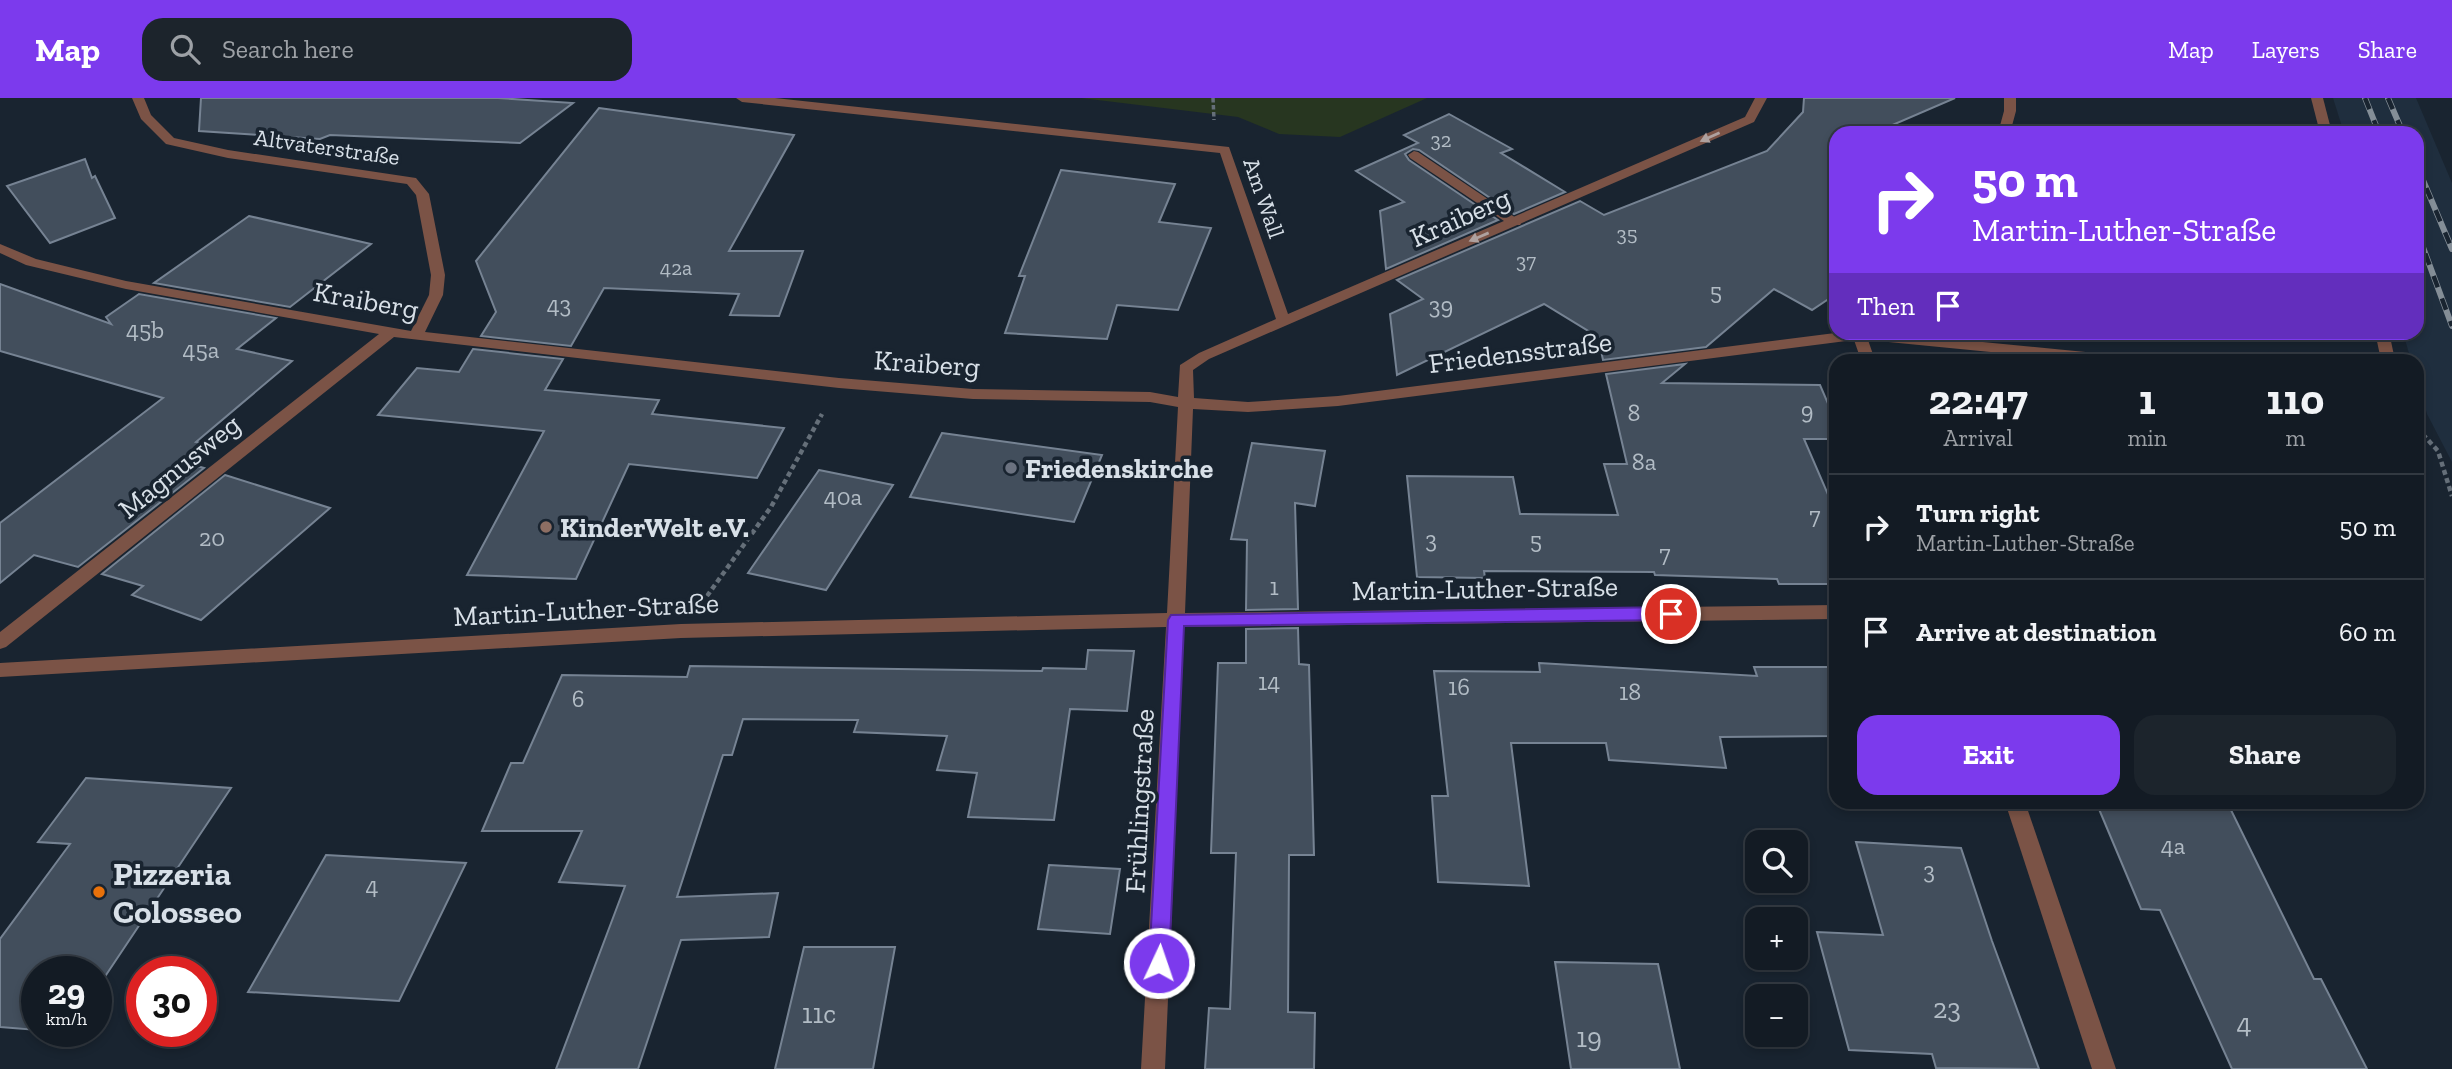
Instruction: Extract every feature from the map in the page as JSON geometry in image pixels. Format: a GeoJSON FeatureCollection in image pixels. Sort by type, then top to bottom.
{"type":"FeatureCollection","features":[{"type":"Feature","properties":{"kind":"street","name":"Altvaterstraße"},"geometry":{"type":"LineString","coordinates":[[138,98],[145,116],[170,141],[228,154],[411,181],[422,194],[438,275],[436,295],[416,336]]}},
{"type":"Feature","properties":{"kind":"street","name":"Am Wall"},"geometry":{"type":"LineString","coordinates":[[742,98],[1225,150],[1284,322]]}},
{"type":"Feature","properties":{"kind":"street","name":"Kraiberg"},"geometry":{"type":"LineString","coordinates":[[0,248],[31,262],[126,285],[416,336],[839,383],[973,394],[1150,397],[1186,402],[1185,368],[1204,356],[1751,119],[1761,98]]}},
{"type":"Feature","properties":{"kind":"street"},"geometry":{"type":"LineString","coordinates":[[2005,126],[2010,98]]}},
{"type":"Feature","properties":{"kind":"street"},"geometry":{"type":"LineString","coordinates":[[2316,98],[2324,126]]}},
{"type":"Feature","properties":{"kind":"street"},"geometry":{"type":"LineString","coordinates":[[1414,155],[1515,222]]}},
{"type":"Feature","properties":{"kind":"street","name":"Magnusweg"},"geometry":{"type":"LineString","coordinates":[[0,642],[392,331]]}},
{"type":"Feature","properties":{"kind":"street","name":"Friedensstraße"},"geometry":{"type":"LineString","coordinates":[[1186,402],[1248,407],[1338,401],[1829,338]]}},
{"type":"Feature","properties":{"kind":"street","name":"Friedensstraße"},"geometry":{"type":"LineString","coordinates":[[1919,340],[2057,354]]}},
{"type":"Feature","properties":{"kind":"street"},"geometry":{"type":"LineString","coordinates":[[1176,620],[1186,402]]}},
{"type":"Feature","properties":{"kind":"street","name":"Martin-Luther-Straße"},"geometry":{"type":"LineString","coordinates":[[0,670],[681,631],[1176,620],[1829,612]]}},
{"type":"Feature","properties":{"kind":"street","name":"Frühlingstraße"},"geometry":{"type":"LineString","coordinates":[[1153,1069],[1176,620]]}},
{"type":"Feature","properties":{"kind":"street"},"geometry":{"type":"LineString","coordinates":[[2017,809],[2104,1069]]}},
{"type":"Feature","properties":{"kind":"path"},"geometry":{"type":"LineString","coordinates":[[681,631],[771,507],[839,383]]}},
{"type":"Feature","properties":{"kind":"path"},"geometry":{"type":"LineString","coordinates":[[2424,436],[2438,451],[2452,496]]}},
{"type":"Feature","properties":{"kind":"shaded area"},"geometry":{"type":"Polygon","coordinates":[[[2333,98],[2416,98],[2452,183],[2452,462],[2424,404],[2424,354],[2409,354],[2405,340],[2424,340],[2424,126],[2342,126],[2333,98]]]}},
{"type":"Feature","properties":{"kind":"green space"},"geometry":{"type":"Polygon","coordinates":[[[1081,98],[1427,98],[1340,137],[1279,134],[1238,117],[1081,98]]]}},
{"type":"Feature","properties":{"kind":"building"},"geometry":{"type":"Polygon","coordinates":[[[201,98],[498,98],[573,103],[520,143],[330,135],[320,139],[199,131],[201,98]]]}},
{"type":"Feature","properties":{"kind":"building"},"geometry":{"type":"Polygon","coordinates":[[[1804,98],[1955,98],[1890,126],[1829,126],[1829,299],[1812,310],[1774,289],[1706,347],[1603,360],[1598,337],[1544,304],[1397,375],[1390,314],[1423,299],[1397,280],[1580,201],[1604,215],[1767,151],[1803,112],[1804,98]]]}},
{"type":"Feature","properties":{"kind":"building"},"geometry":{"type":"Polygon","coordinates":[[[599,108],[794,135],[729,251],[803,251],[779,316],[730,315],[739,294],[604,288],[571,346],[481,336],[496,312],[476,261],[599,108]]]}},
{"type":"Feature","properties":{"kind":"building"},"geometry":{"type":"Polygon","coordinates":[[[1449,114],[1512,149],[1501,153],[1565,192],[1514,214],[1419,150],[1413,149],[1405,154],[1409,160],[1498,220],[1386,269],[1380,211],[1404,202],[1356,171],[1418,143],[1404,135],[1449,114]]]}},
{"type":"Feature","properties":{"kind":"building"},"geometry":{"type":"Polygon","coordinates":[[[85,159],[92,178],[95,176],[115,218],[50,243],[7,186],[85,159]]]}},
{"type":"Feature","properties":{"kind":"building"},"geometry":{"type":"Polygon","coordinates":[[[1061,170],[1175,184],[1159,222],[1211,228],[1178,310],[1117,305],[1107,339],[1005,333],[1025,276],[1019,276],[1061,170]]]}},
{"type":"Feature","properties":{"kind":"building"},"geometry":{"type":"Polygon","coordinates":[[[249,216],[371,244],[290,307],[154,283],[249,216]]]}},
{"type":"Feature","properties":{"kind":"building"},"geometry":{"type":"Polygon","coordinates":[[[0,284],[111,324],[106,317],[139,294],[276,318],[237,349],[292,361],[196,442],[204,444],[183,462],[204,468],[78,567],[34,555],[0,583],[0,523],[163,398],[0,351],[0,284]]]}},
{"type":"Feature","properties":{"kind":"building","name":"KinderWelt e.V."},"geometry":{"type":"Polygon","coordinates":[[[473,349],[563,359],[545,390],[659,400],[652,414],[784,428],[757,478],[629,464],[576,579],[467,575],[544,431],[378,415],[417,368],[459,372],[473,349]]]}},
{"type":"Feature","properties":{"kind":"building"},"geometry":{"type":"Polygon","coordinates":[[[1685,364],[1662,383],[1820,385],[1829,406],[1829,439],[1804,439],[1829,497],[1829,584],[1779,584],[1777,579],[1655,575],[1654,572],[1484,571],[1485,578],[1417,577],[1407,476],[1513,477],[1520,514],[1618,515],[1604,464],[1627,464],[1606,374],[1685,364]]]}},
{"type":"Feature","properties":{"kind":"building","name":"Friedenskirche"},"geometry":{"type":"Polygon","coordinates":[[[942,433],[1102,455],[1074,522],[910,497],[942,433]]]}},
{"type":"Feature","properties":{"kind":"building"},"geometry":{"type":"Polygon","coordinates":[[[1252,443],[1325,451],[1315,506],[1295,503],[1298,609],[1246,610],[1247,540],[1231,539],[1252,443]]]}},
{"type":"Feature","properties":{"kind":"building"},"geometry":{"type":"Polygon","coordinates":[[[819,470],[893,485],[826,590],[748,573],[819,470]]]}},
{"type":"Feature","properties":{"kind":"building"},"geometry":{"type":"Polygon","coordinates":[[[225,475],[330,508],[201,620],[132,595],[143,586],[102,574],[225,475]]]}},
{"type":"Feature","properties":{"kind":"building"},"geometry":{"type":"Polygon","coordinates":[[[1298,628],[1299,664],[1309,665],[1314,855],[1289,855],[1288,1012],[1315,1013],[1314,1069],[1205,1069],[1209,1008],[1230,1009],[1236,853],[1211,853],[1218,663],[1246,663],[1246,629],[1298,628]]]}},
{"type":"Feature","properties":{"kind":"building"},"geometry":{"type":"Polygon","coordinates":[[[1088,650],[1134,651],[1127,711],[1070,709],[1054,820],[968,817],[977,773],[937,770],[947,736],[854,732],[858,720],[743,719],[732,755],[723,755],[677,897],[778,893],[769,937],[681,940],[638,1069],[556,1069],[625,886],[559,882],[582,831],[482,831],[511,763],[523,763],[562,675],[687,677],[690,666],[1042,671],[1043,668],[1086,669],[1088,650]]]}},
{"type":"Feature","properties":{"kind":"building"},"geometry":{"type":"Polygon","coordinates":[[[1539,663],[1757,676],[1754,667],[1829,667],[1829,736],[1720,737],[1726,768],[1609,760],[1606,743],[1511,743],[1529,886],[1438,882],[1432,796],[1448,796],[1434,671],[1540,672],[1539,663]]]}},
{"type":"Feature","properties":{"kind":"building","name":"Pizzeria Colosseo"},"geometry":{"type":"Polygon","coordinates":[[[86,778],[231,788],[112,966],[112,956],[21,956],[21,1029],[0,1027],[0,939],[70,844],[38,842],[86,778]]]}},
{"type":"Feature","properties":{"kind":"building"},"geometry":{"type":"Polygon","coordinates":[[[2099,809],[2230,809],[2314,979],[2321,979],[2367,1069],[2232,1069],[2160,910],[2141,909],[2099,809]]]}},
{"type":"Feature","properties":{"kind":"building"},"geometry":{"type":"Polygon","coordinates":[[[1856,842],[1961,848],[2039,1069],[1936,1068],[1932,1054],[1849,1050],[1817,932],[1883,935],[1856,842]]]}},
{"type":"Feature","properties":{"kind":"building"},"geometry":{"type":"Polygon","coordinates":[[[326,855],[466,863],[399,1001],[248,992],[326,855]]]}},
{"type":"Feature","properties":{"kind":"building"},"geometry":{"type":"Polygon","coordinates":[[[1049,865],[1120,869],[1110,934],[1038,929],[1049,865]]]}},
{"type":"Feature","properties":{"kind":"building"},"geometry":{"type":"Polygon","coordinates":[[[804,947],[895,947],[873,1069],[775,1069],[804,947]]]}},
{"type":"Feature","properties":{"kind":"building"},"geometry":{"type":"Polygon","coordinates":[[[1555,962],[1658,964],[1680,1069],[1571,1069],[1555,962]]]}},
{"type":"Feature","properties":{"kind":"railway"},"geometry":{"type":"LineString","coordinates":[[2365,98],[2376,126]]}},
{"type":"Feature","properties":{"kind":"railway"},"geometry":{"type":"LineString","coordinates":[[2388,98],[2400,126]]}},
{"type":"Feature","properties":{"kind":"railway"},"geometry":{"type":"LineString","coordinates":[[2424,183],[2452,249]]}},
{"type":"Feature","properties":{"kind":"railway"},"geometry":{"type":"LineString","coordinates":[[2424,250],[2452,326]]}},
{"type":"Feature","properties":{"kind":"place","name":"Friedenskirche"},"geometry":{"type":"Point","coordinates":[1011,468]}},
{"type":"Feature","properties":{"kind":"place","name":"KinderWelt e.V."},"geometry":{"type":"Point","coordinates":[546,527]}},
{"type":"Feature","properties":{"kind":"place","name":"Pizzeria Colosseo"},"geometry":{"type":"Point","coordinates":[99,892]}},
{"type":"Feature","properties":{"kind":"route"},"geometry":{"type":"LineString","coordinates":[[1159,963],[1176,620],[1671,614]]}}]}
